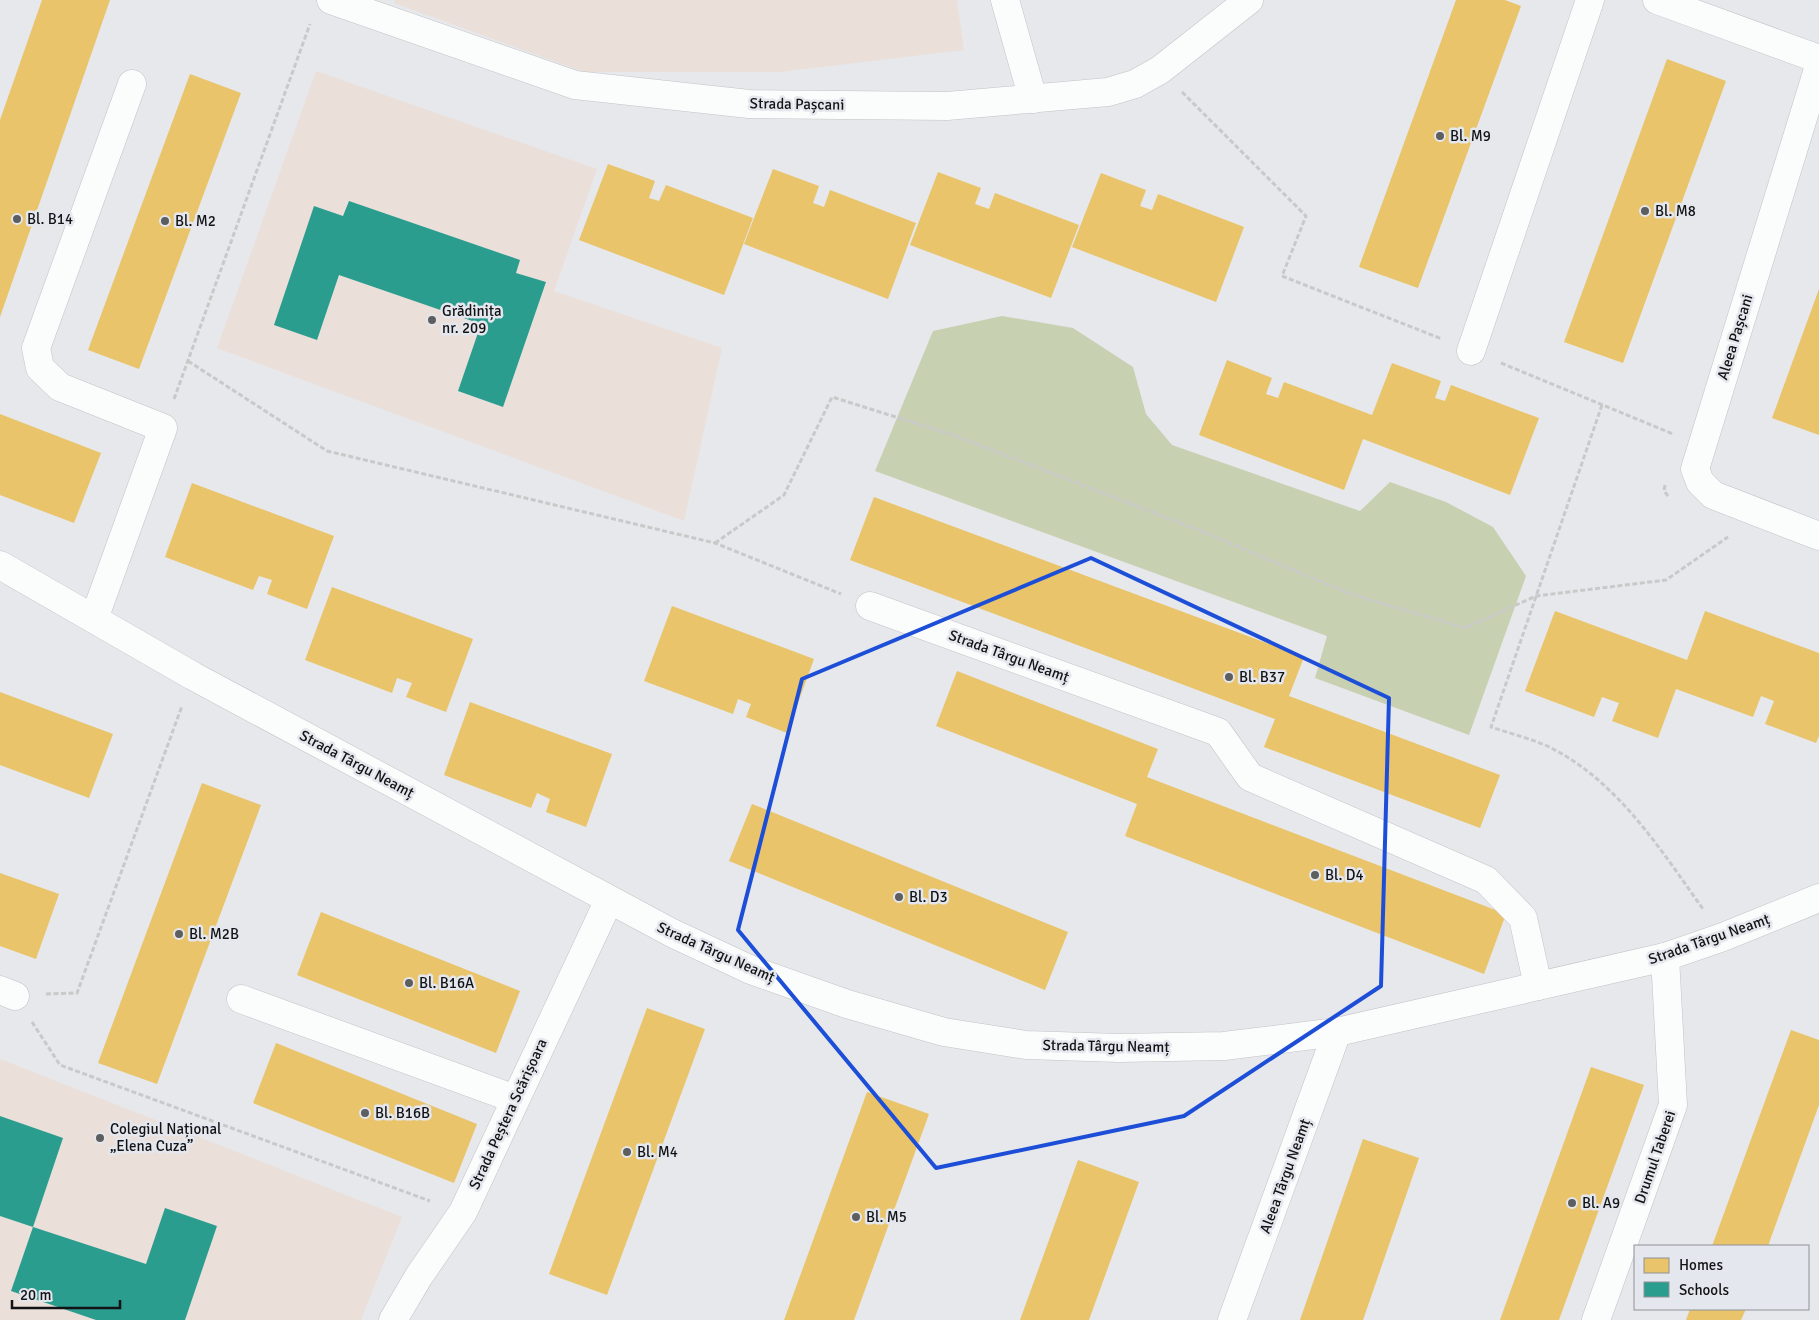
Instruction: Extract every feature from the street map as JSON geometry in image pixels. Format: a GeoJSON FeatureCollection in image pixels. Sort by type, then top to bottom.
{"type":"FeatureCollection","features":[{"type":"Feature","properties":{"kind":"street"},"geometry":{"type":"LineString","coordinates":[[1005,0],[1033,99]]}},
{"type":"Feature","properties":{"kind":"street","name":"Strada Pașcani"},"geometry":{"type":"LineString","coordinates":[[322,9],[375,7],[575,85],[748,104],[947,106],[1108,92],[1134,84],[1160,70],[1249,0]]}},
{"type":"Feature","properties":{"kind":"street"},"geometry":{"type":"LineString","coordinates":[[1472,351],[1590,0]]}},
{"type":"Feature","properties":{"kind":"street"},"geometry":{"type":"LineString","coordinates":[[1657,0],[1819,59]]}},
{"type":"Feature","properties":{"kind":"street","name":"Aleea Pașcani"},"geometry":{"type":"LineString","coordinates":[[1819,66],[1695,468],[1700,482],[1713,495],[1819,536]]}},
{"type":"Feature","properties":{"kind":"street"},"geometry":{"type":"LineString","coordinates":[[94,619],[163,428],[60,387],[40,368],[36,348],[132,84]]}},
{"type":"Feature","properties":{"kind":"street","name":"Strada Târgu Neamț"},"geometry":{"type":"LineString","coordinates":[[0,565],[193,676],[609,900],[751,970],[847,1004],[944,1032],[1026,1045],[1119,1048],[1224,1046],[1337,1032],[1665,957],[1723,937],[1819,898]]}},
{"type":"Feature","properties":{"kind":"street","name":"Strada Târgu Neamț"},"geometry":{"type":"LineString","coordinates":[[870,606],[1218,732],[1250,777],[1486,880],[1523,918],[1538,986]]}},
{"type":"Feature","properties":{"kind":"street","name":"Strada Peștera Scărișoara"},"geometry":{"type":"LineString","coordinates":[[393,1320],[463,1212],[609,900]]}},
{"type":"Feature","properties":{"kind":"street","name":"Drumul Taberei"},"geometry":{"type":"LineString","coordinates":[[1596,1320],[1673,1105],[1665,957]]}},
{"type":"Feature","properties":{"kind":"street"},"geometry":{"type":"LineString","coordinates":[[241,999],[515,1099]]}},
{"type":"Feature","properties":{"kind":"street","name":"Aleea Târgu Neamț"},"geometry":{"type":"LineString","coordinates":[[1232,1320],[1337,1032]]}},
{"type":"Feature","properties":{"kind":"path"},"geometry":{"type":"LineString","coordinates":[[163,428],[322,9]]}},
{"type":"Feature","properties":{"kind":"path"},"geometry":{"type":"LineString","coordinates":[[188,361],[327,451],[715,543],[870,606]]}},
{"type":"Feature","properties":{"kind":"path"},"geometry":{"type":"LineString","coordinates":[[715,543],[784,495],[832,397],[956,436],[1201,531],[1348,593],[1465,628],[1536,596],[1666,580],[1733,533]]}},
{"type":"Feature","properties":{"kind":"path"},"geometry":{"type":"LineString","coordinates":[[1602,405],[1491,727],[1546,746],[1600,779],[1638,821],[1723,937]]}},
{"type":"Feature","properties":{"kind":"path"},"geometry":{"type":"LineString","coordinates":[[8,993],[77,993],[193,676]]}},
{"type":"Feature","properties":{"kind":"path"},"geometry":{"type":"LineString","coordinates":[[8,993],[60,1066],[463,1212]]}},
{"type":"Feature","properties":{"kind":"highlighted area"},"geometry":{"type":"Polygon","coordinates":[[[1091,558],[1389,698],[1381,986],[1184,1116],[936,1168],[738,930],[802,679],[1091,558]]]}},
{"type":"Feature","properties":{"kind":"shaded area"},"geometry":{"type":"Polygon","coordinates":[[[395,0],[957,0],[964,50],[780,72],[584,72],[394,3],[395,0]]]}},
{"type":"Feature","properties":{"kind":"shaded area","name":"Grădinița nr. 209"},"geometry":{"type":"Polygon","coordinates":[[[316,71],[597,169],[554,291],[722,348],[684,521],[217,348],[316,71]]]}},
{"type":"Feature","properties":{"kind":"shaded area","name":"Colegiul Național „Elena Cuza”"},"geometry":{"type":"Polygon","coordinates":[[[0,1059],[402,1217],[361,1320],[0,1320],[0,1059]]]}},
{"type":"Feature","properties":{"kind":"green space"},"geometry":{"type":"Polygon","coordinates":[[[1002,316],[1073,328],[1133,367],[1146,414],[1172,445],[1360,511],[1390,482],[1446,502],[1493,527],[1526,576],[1469,735],[1315,678],[1327,636],[875,471],[933,331],[1002,316]]]}},
{"type":"Feature","properties":{"kind":"building: Homes","name":"Bl. B14"},"geometry":{"type":"Polygon","coordinates":[[[42,0],[110,0],[0,317],[0,120],[42,0]]]}},
{"type":"Feature","properties":{"kind":"building: Homes","name":"Bl. M9"},"geometry":{"type":"Polygon","coordinates":[[[1456,0],[1505,0],[1521,6],[1418,288],[1359,267],[1456,0]]]}},
{"type":"Feature","properties":{"kind":"building: Homes","name":"Bl. M8"},"geometry":{"type":"Polygon","coordinates":[[[1667,59],[1726,81],[1623,363],[1564,342],[1667,59]]]}},
{"type":"Feature","properties":{"kind":"building: Homes","name":"Bl. M2"},"geometry":{"type":"Polygon","coordinates":[[[190,74],[241,93],[139,369],[88,350],[190,74]]]}},
{"type":"Feature","properties":{"kind":"building: Homes"},"geometry":{"type":"Polygon","coordinates":[[[608,164],[655,181],[649,198],[659,201],[666,185],[753,218],[724,295],[579,240],[608,164]]]}},
{"type":"Feature","properties":{"kind":"building: Homes"},"geometry":{"type":"Polygon","coordinates":[[[773,169],[819,186],[813,203],[824,207],[830,190],[916,223],[888,299],[744,244],[773,169]]]}},
{"type":"Feature","properties":{"kind":"building: Homes"},"geometry":{"type":"Polygon","coordinates":[[[938,172],[981,188],[975,204],[989,209],[995,193],[1079,225],[1051,298],[910,245],[938,172]]]}},
{"type":"Feature","properties":{"kind":"building: Homes"},"geometry":{"type":"Polygon","coordinates":[[[1101,173],[1146,190],[1140,206],[1152,210],[1158,194],[1244,227],[1216,302],[1072,247],[1101,173]]]}},
{"type":"Feature","properties":{"kind":"building: Homes"},"geometry":{"type":"Polygon","coordinates":[[[1819,289],[1819,435],[1772,418],[1819,289]]]}},
{"type":"Feature","properties":{"kind":"building: Homes"},"geometry":{"type":"Polygon","coordinates":[[[1227,360],[1272,378],[1266,394],[1278,398],[1284,382],[1372,415],[1392,363],[1441,381],[1435,398],[1445,401],[1451,385],[1539,418],[1510,495],[1363,439],[1344,490],[1199,435],[1227,360]]]}},
{"type":"Feature","properties":{"kind":"building: Homes"},"geometry":{"type":"Polygon","coordinates":[[[0,414],[101,453],[74,523],[0,495],[0,414]]]}},
{"type":"Feature","properties":{"kind":"building: Homes"},"geometry":{"type":"Polygon","coordinates":[[[192,483],[334,536],[307,609],[267,594],[272,580],[259,576],[253,590],[165,557],[192,483]]]}},
{"type":"Feature","properties":{"kind":"building: Homes","name":"Bl. B37"},"geometry":{"type":"Polygon","coordinates":[[[874,497],[1304,657],[1289,696],[1500,775],[1480,828],[1264,747],[1275,719],[850,560],[874,497]]]}},
{"type":"Feature","properties":{"kind":"building: Homes"},"geometry":{"type":"Polygon","coordinates":[[[332,587],[473,639],[446,712],[406,697],[412,683],[397,678],[392,693],[305,660],[332,587]]]}},
{"type":"Feature","properties":{"kind":"building: Homes"},"geometry":{"type":"Polygon","coordinates":[[[672,606],[814,659],[787,733],[746,717],[751,704],[738,699],[733,714],[644,681],[672,606]]]}},
{"type":"Feature","properties":{"kind":"building: Homes"},"geometry":{"type":"Polygon","coordinates":[[[1555,611],[1687,660],[1705,611],[1819,653],[1819,736],[1816,743],[1765,724],[1774,701],[1761,696],[1753,717],[1676,689],[1658,738],[1612,721],[1619,703],[1602,697],[1594,717],[1525,691],[1555,611]]]}},
{"type":"Feature","properties":{"kind":"building: Homes","name":"Bl. D4"},"geometry":{"type":"Polygon","coordinates":[[[957,671],[1158,749],[1147,777],[1506,914],[1484,974],[1125,836],[1137,804],[936,726],[957,671]]]}},
{"type":"Feature","properties":{"kind":"building: Homes"},"geometry":{"type":"Polygon","coordinates":[[[0,692],[113,734],[89,798],[0,765],[0,692]]]}},
{"type":"Feature","properties":{"kind":"building: Homes"},"geometry":{"type":"Polygon","coordinates":[[[470,702],[612,754],[586,827],[546,812],[550,799],[537,793],[531,808],[444,775],[470,702]]]}},
{"type":"Feature","properties":{"kind":"building: Homes","name":"Bl. M2B"},"geometry":{"type":"Polygon","coordinates":[[[202,783],[261,805],[157,1084],[98,1063],[202,783]]]}},
{"type":"Feature","properties":{"kind":"building: Homes","name":"Bl. D3"},"geometry":{"type":"Polygon","coordinates":[[[752,804],[1068,932],[1045,990],[729,861],[752,804]]]}},
{"type":"Feature","properties":{"kind":"building: Homes"},"geometry":{"type":"Polygon","coordinates":[[[0,873],[59,894],[36,959],[0,946],[0,873]]]}},
{"type":"Feature","properties":{"kind":"building: Homes","name":"Bl. B16A"},"geometry":{"type":"Polygon","coordinates":[[[321,912],[520,991],[496,1053],[297,975],[321,912]]]}},
{"type":"Feature","properties":{"kind":"building: Homes","name":"Bl. M4"},"geometry":{"type":"Polygon","coordinates":[[[647,1008],[705,1029],[607,1295],[549,1274],[647,1008]]]}},
{"type":"Feature","properties":{"kind":"building: Homes"},"geometry":{"type":"Polygon","coordinates":[[[1791,1030],[1819,1040],[1819,1105],[1768,1245],[1712,1245],[1791,1030]]]}},
{"type":"Feature","properties":{"kind":"building: Homes","name":"Bl. B16B"},"geometry":{"type":"Polygon","coordinates":[[[276,1043],[477,1124],[454,1183],[253,1103],[276,1043]]]}},
{"type":"Feature","properties":{"kind":"building: Homes","name":"Bl. A9"},"geometry":{"type":"Polygon","coordinates":[[[1591,1067],[1644,1085],[1559,1320],[1500,1320],[1591,1067]]]}},
{"type":"Feature","properties":{"kind":"building: Homes","name":"Bl. M5"},"geometry":{"type":"Polygon","coordinates":[[[867,1092],[929,1114],[854,1320],[784,1320],[867,1092]]]}},
{"type":"Feature","properties":{"kind":"building: Homes"},"geometry":{"type":"Polygon","coordinates":[[[1363,1139],[1419,1158],[1363,1320],[1300,1320],[1363,1139]]]}},
{"type":"Feature","properties":{"kind":"building: Homes"},"geometry":{"type":"Polygon","coordinates":[[[1078,1160],[1139,1182],[1089,1320],[1020,1320],[1078,1160]]]}},
{"type":"Feature","properties":{"kind":"building: Homes"},"geometry":{"type":"Polygon","coordinates":[[[1690,1310],[1746,1310],[1741,1320],[1686,1320],[1690,1310]]]}},
{"type":"Feature","properties":{"kind":"building: Schools"},"geometry":{"type":"Polygon","coordinates":[[[349,201],[520,260],[516,273],[546,282],[503,407],[458,391],[481,324],[339,275],[317,340],[274,325],[314,206],[343,216],[349,201]]]}},
{"type":"Feature","properties":{"kind":"building: Schools"},"geometry":{"type":"Polygon","coordinates":[[[0,1116],[63,1138],[33,1227],[0,1216],[0,1116]]]}},
{"type":"Feature","properties":{"kind":"building: Schools"},"geometry":{"type":"Polygon","coordinates":[[[165,1208],[217,1226],[185,1320],[96,1320],[11,1291],[33,1227],[146,1264],[165,1208]]]}},
{"type":"Feature","properties":{"kind":"place","name":"Bl. M9"},"geometry":{"type":"Point","coordinates":[1440,136]}},
{"type":"Feature","properties":{"kind":"place","name":"Bl. M8"},"geometry":{"type":"Point","coordinates":[1645,211]}},
{"type":"Feature","properties":{"kind":"place","name":"Bl. B14"},"geometry":{"type":"Point","coordinates":[17,219]}},
{"type":"Feature","properties":{"kind":"place","name":"Bl. M2"},"geometry":{"type":"Point","coordinates":[165,221]}},
{"type":"Feature","properties":{"kind":"place","name":"Grădinița nr. 209"},"geometry":{"type":"Point","coordinates":[432,320]}},
{"type":"Feature","properties":{"kind":"place","name":"Bl. B37"},"geometry":{"type":"Point","coordinates":[1229,677]}},
{"type":"Feature","properties":{"kind":"place","name":"Bl. D4"},"geometry":{"type":"Point","coordinates":[1315,875]}},
{"type":"Feature","properties":{"kind":"place","name":"Bl. D3"},"geometry":{"type":"Point","coordinates":[899,897]}},
{"type":"Feature","properties":{"kind":"place","name":"Bl. M2B"},"geometry":{"type":"Point","coordinates":[179,934]}},
{"type":"Feature","properties":{"kind":"place","name":"Bl. B16A"},"geometry":{"type":"Point","coordinates":[409,983]}},
{"type":"Feature","properties":{"kind":"place","name":"Bl. B16B"},"geometry":{"type":"Point","coordinates":[365,1113]}},
{"type":"Feature","properties":{"kind":"place","name":"Colegiul Național „Elena Cuza”"},"geometry":{"type":"Point","coordinates":[100,1138]}},
{"type":"Feature","properties":{"kind":"place","name":"Bl. M4"},"geometry":{"type":"Point","coordinates":[627,1152]}},
{"type":"Feature","properties":{"kind":"place","name":"Bl. A9"},"geometry":{"type":"Point","coordinates":[1572,1203]}},
{"type":"Feature","properties":{"kind":"place","name":"Bl. M5"},"geometry":{"type":"Point","coordinates":[856,1217]}}]}
